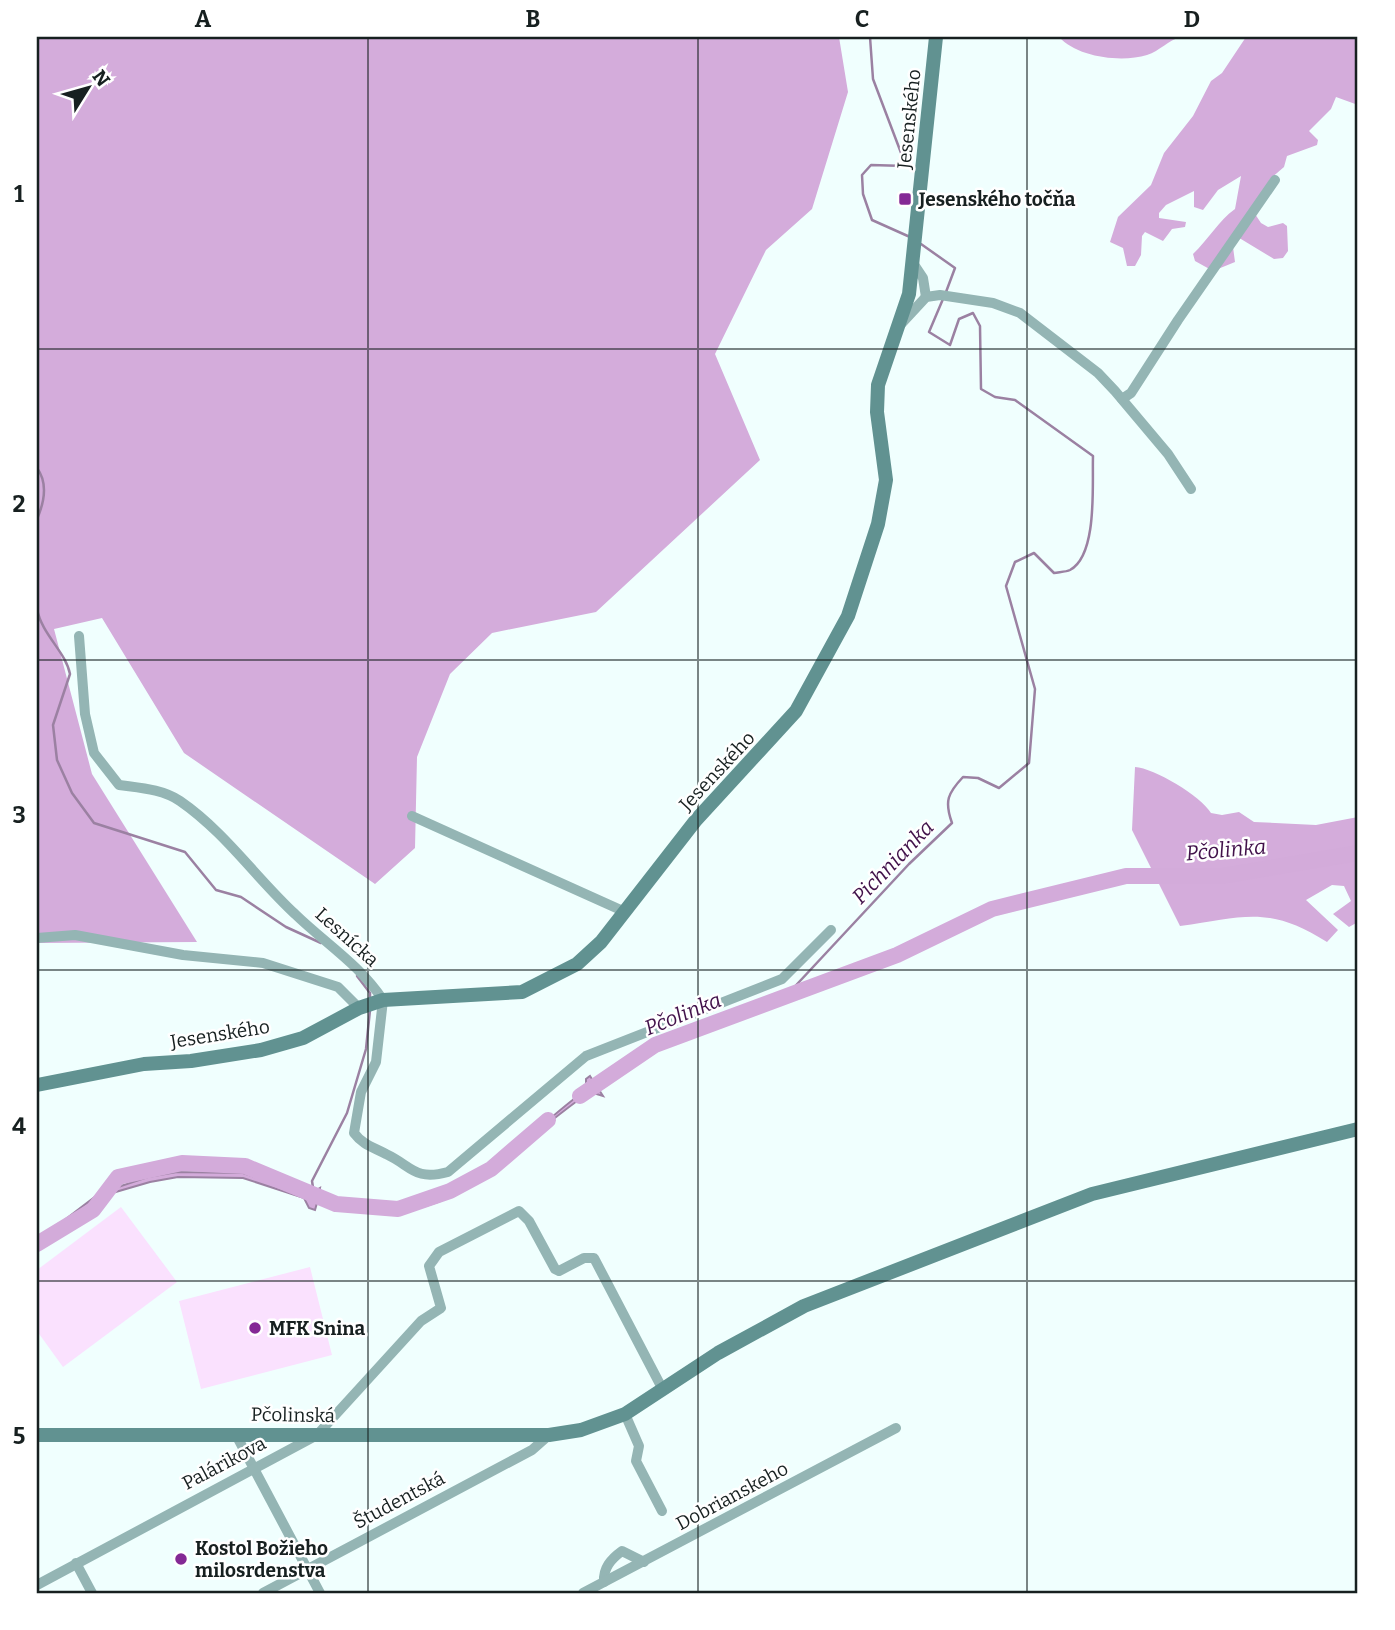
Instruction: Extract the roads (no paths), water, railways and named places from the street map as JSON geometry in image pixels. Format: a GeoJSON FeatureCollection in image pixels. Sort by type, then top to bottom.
{"type":"FeatureCollection","features":[{"type":"Feature","properties":{"kind":"street","name":"Jesenského"},"geometry":{"type":"LineString","coordinates":[[37,1085],[144,1064],[191,1061],[261,1050],[303,1038],[359,1008],[383,1000],[522,992],[577,964],[601,942],[696,820],[796,711],[848,616],[878,524],[886,480],[877,412],[878,385],[901,324],[909,294],[936,37]]}},
{"type":"Feature","properties":{"kind":"street"},"geometry":{"type":"LineString","coordinates":[[1122,398],[1131,393],[1171,330],[1275,180]]}},
{"type":"Feature","properties":{"kind":"street"},"geometry":{"type":"LineString","coordinates":[[914,256],[923,278],[926,297]]}},
{"type":"Feature","properties":{"kind":"street"},"geometry":{"type":"LineString","coordinates":[[901,324],[926,297],[940,295],[993,303],[1020,313],[1098,373],[1168,454],[1191,489]]}},
{"type":"Feature","properties":{"kind":"street","name":"Lesnícka"},"geometry":{"type":"LineString","coordinates":[[79,636],[85,715],[94,753],[118,785],[163,792],[180,801],[226,840],[296,915],[369,978],[383,1000]]}},
{"type":"Feature","properties":{"kind":"street"},"geometry":{"type":"LineString","coordinates":[[412,816],[623,911]]}},
{"type":"Feature","properties":{"kind":"street"},"geometry":{"type":"LineString","coordinates":[[383,1000],[376,1062],[361,1092],[354,1133],[362,1143],[390,1155],[409,1171],[434,1175],[448,1172],[586,1056],[782,979],[831,930]]}},
{"type":"Feature","properties":{"kind":"street"},"geometry":{"type":"LineString","coordinates":[[37,938],[75,935],[183,955],[263,963],[338,987],[359,1008]]}},
{"type":"Feature","properties":{"kind":"street","name":"Pčolinská"},"geometry":{"type":"LineString","coordinates":[[37,1435],[549,1435],[581,1430],[625,1414],[752,1333],[804,1306],[1092,1194],[1358,1129]]}},
{"type":"Feature","properties":{"kind":"street","name":"Palárikova"},"geometry":{"type":"LineString","coordinates":[[37,1585],[317,1435],[421,1321],[441,1308],[429,1266],[439,1252],[519,1211],[529,1221],[559,1271],[584,1258],[594,1258],[663,1390]]}},
{"type":"Feature","properties":{"kind":"street"},"geometry":{"type":"LineString","coordinates":[[625,1414],[639,1446],[636,1461],[662,1511]]}},
{"type":"Feature","properties":{"kind":"street","name":"Dobrianskeho"},"geometry":{"type":"LineString","coordinates":[[583,1593],[896,1428]]}},
{"type":"Feature","properties":{"kind":"street"},"geometry":{"type":"LineString","coordinates":[[235,1433],[320,1593]]}},
{"type":"Feature","properties":{"kind":"street","name":"Študentská"},"geometry":{"type":"LineString","coordinates":[[263,1593],[532,1450],[549,1435]]}},
{"type":"Feature","properties":{"kind":"street"},"geometry":{"type":"LineString","coordinates":[[604,1582],[604,1574],[611,1560],[622,1551],[644,1562]]}},
{"type":"Feature","properties":{"kind":"street"},"geometry":{"type":"LineString","coordinates":[[76,1563],[92,1593]]}},
{"type":"Feature","properties":{"kind":"waterway","name":"Pichnianka"},"geometry":{"type":"LineString","coordinates":[[870,37],[873,79],[906,166],[871,165],[862,175],[863,194],[872,220],[910,237]]}},
{"type":"Feature","properties":{"kind":"waterway","name":"Pichnianka"},"geometry":{"type":"LineString","coordinates":[[921,244],[955,268],[946,292]]}},
{"type":"Feature","properties":{"kind":"waterway","name":"Pichnianka"},"geometry":{"type":"LineString","coordinates":[[786,996],[909,864],[952,823],[948,809],[949,798],[963,777],[978,778],[999,788],[1029,763],[1035,689],[1006,586],[1015,562],[1034,553],[1054,573],[1070,570],[1079,562],[1089,534],[1093,500],[1093,456],[1015,400],[995,397],[981,389],[980,326],[973,313],[959,319],[950,345],[929,332],[943,299]]}},
{"type":"Feature","properties":{"kind":"waterway"},"geometry":{"type":"LineString","coordinates":[[37,468],[43,480],[44,493],[37,519]]}},
{"type":"Feature","properties":{"kind":"waterway"},"geometry":{"type":"LineString","coordinates":[[37,609],[70,674],[53,725],[57,760],[72,793],[94,823],[185,852],[216,890],[241,897],[286,927],[321,943]]}},
{"type":"Feature","properties":{"kind":"waterway","name":"Pčolinka"},"geometry":{"type":"LineString","coordinates":[[580,1096],[655,1045],[897,955],[992,909],[1126,876],[1222,876],[1358,853]]}},
{"type":"Feature","properties":{"kind":"waterway"},"geometry":{"type":"LineString","coordinates":[[357,976],[370,993],[370,1000]]}},
{"type":"Feature","properties":{"kind":"waterway"},"geometry":{"type":"LineString","coordinates":[[314,1194],[312,1181],[347,1113],[366,1049],[370,1010]]}},
{"type":"Feature","properties":{"kind":"waterway","name":"Pčolinka"},"geometry":{"type":"LineString","coordinates":[[37,1244],[93,1210],[118,1177],[182,1163],[245,1166],[336,1204],[398,1209],[450,1191],[491,1169],[548,1120]]}},
{"type":"Feature","properties":{"kind":"place","name":"Jesenského točňa"},"geometry":{"type":"Point","coordinates":[905,199]}},
{"type":"Feature","properties":{"kind":"place","name":"MFK Snina"},"geometry":{"type":"Point","coordinates":[255,1328]}},
{"type":"Feature","properties":{"kind":"place","name":"Kostol Božieho milosrdenstva"},"geometry":{"type":"Point","coordinates":[181,1559]}}]}
